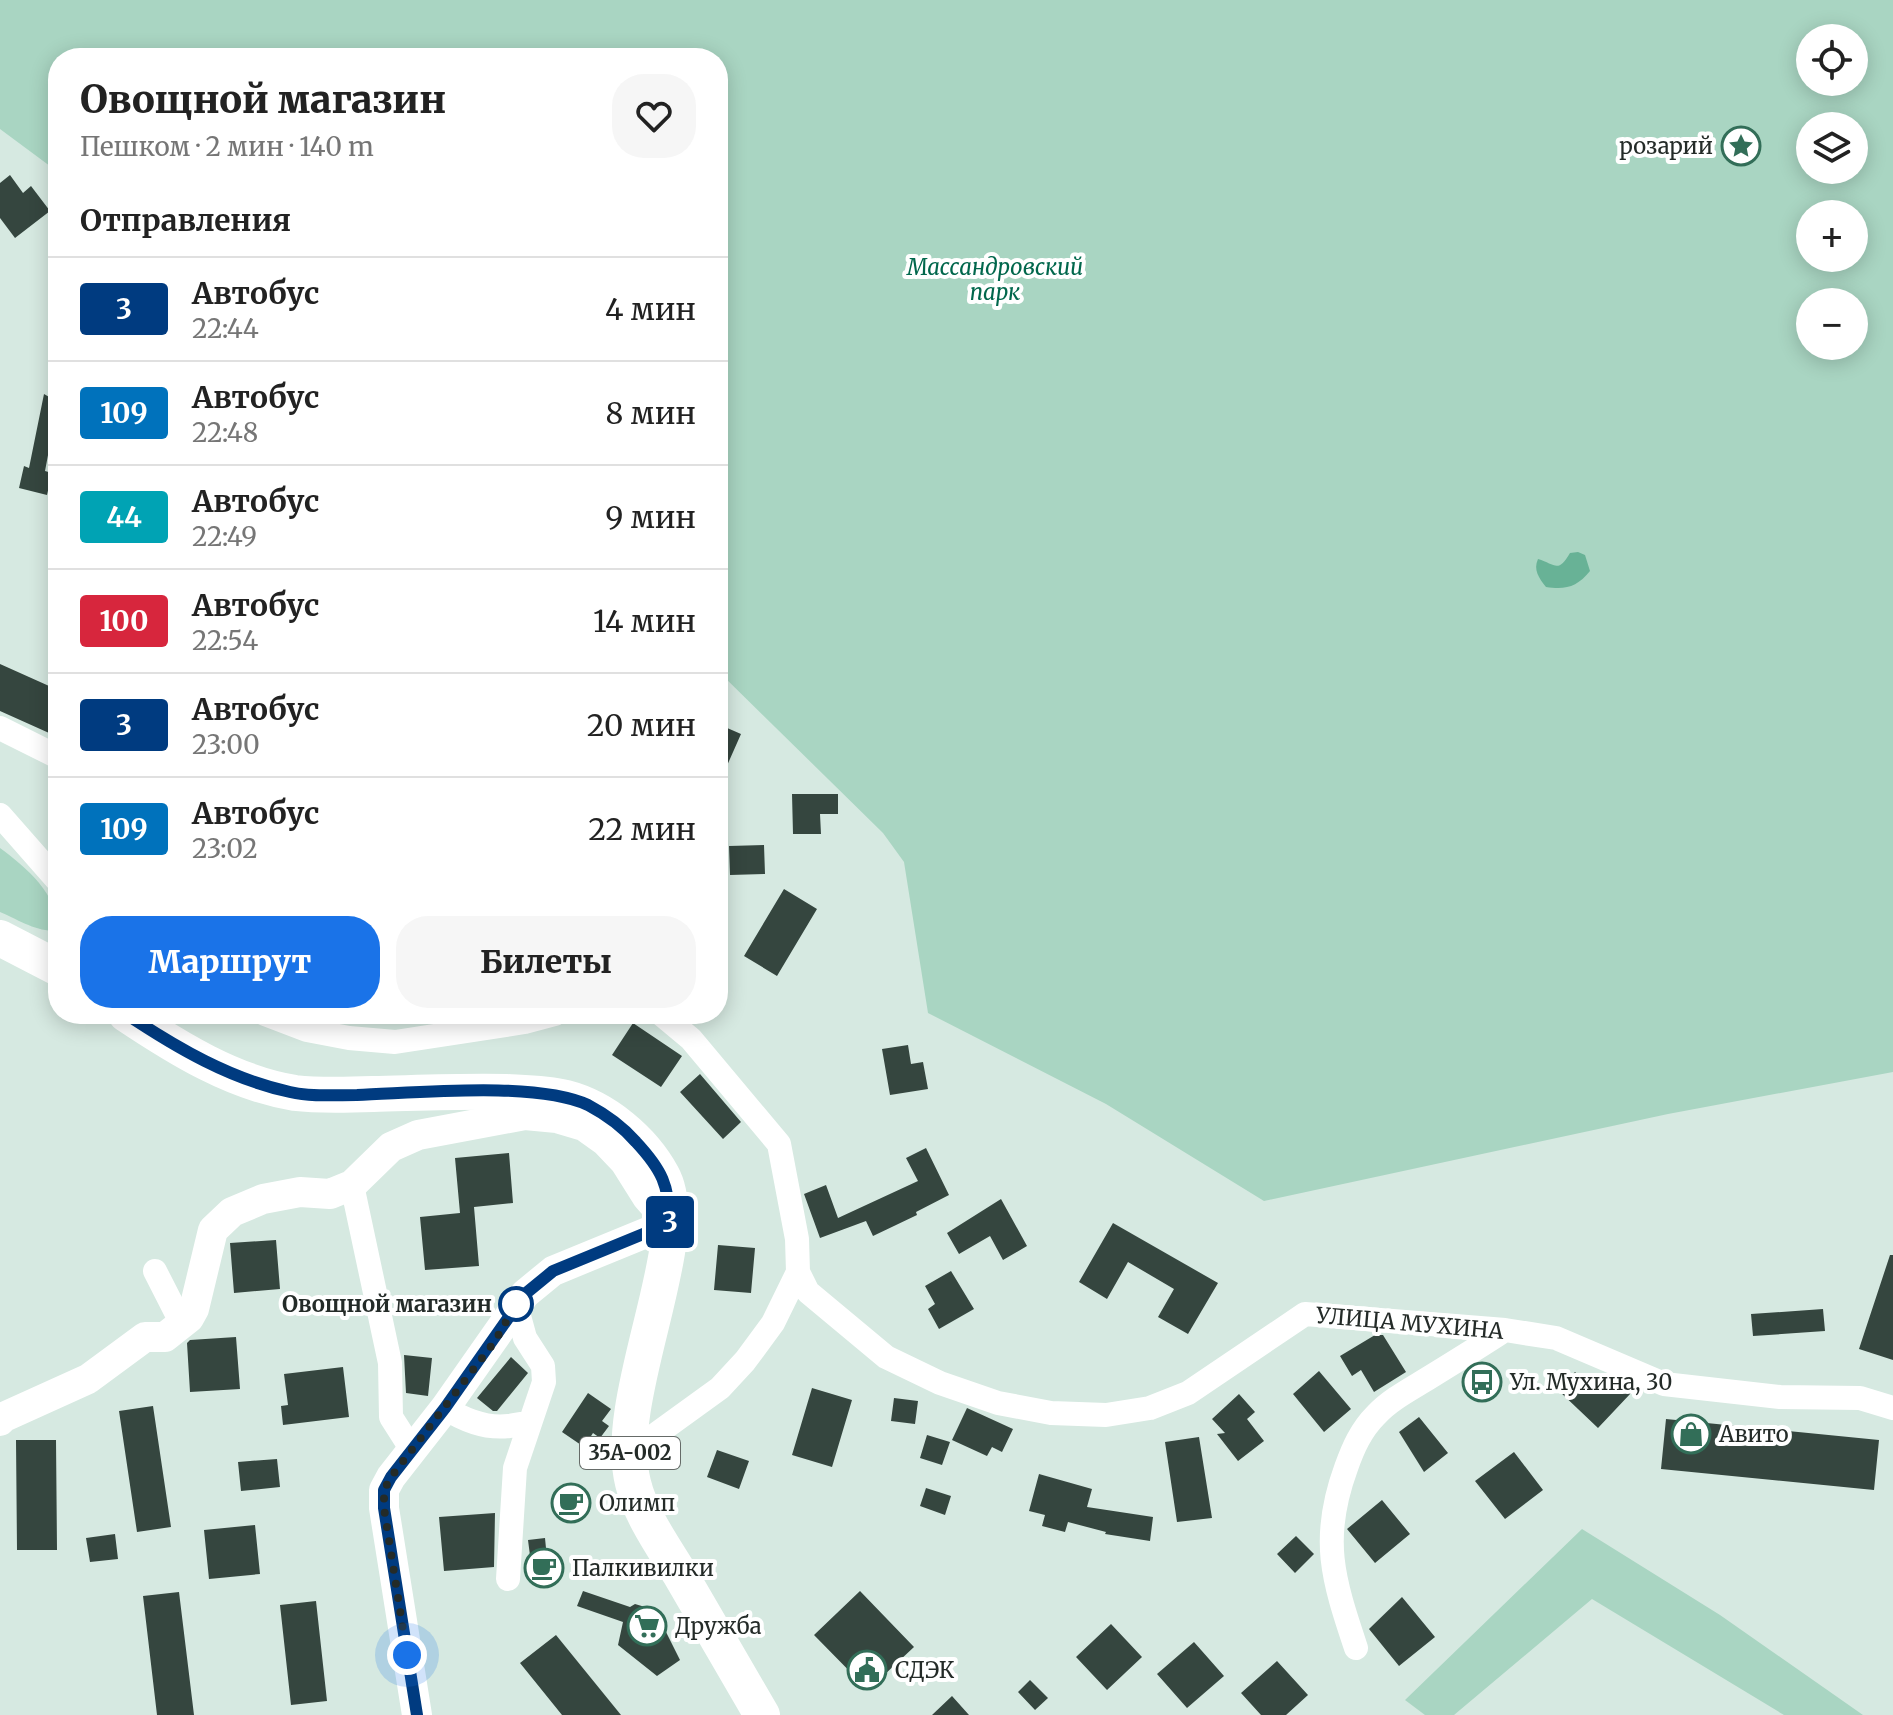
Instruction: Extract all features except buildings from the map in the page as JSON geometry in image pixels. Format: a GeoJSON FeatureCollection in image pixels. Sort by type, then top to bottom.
{"type":"FeatureCollection","features":[{"type":"Feature","properties":{"kind":"highway"},"geometry":{"type":"LineString","coordinates":[[0,926],[48,950]]}},
{"type":"Feature","properties":{"kind":"highway"},"geometry":{"type":"LineString","coordinates":[[0,938],[48,963]]}},
{"type":"Feature","properties":{"kind":"highway","name":"35А-002"},"geometry":{"type":"LineString","coordinates":[[142,1024],[203,1061],[250,1080],[292,1092],[323,1095],[532,1093],[588,1105],[625,1130],[656,1165],[670,1197],[670,1223],[663,1269],[632,1410],[629,1441],[633,1483],[652,1527],[762,1715]]}},
{"type":"Feature","properties":{"kind":"highway","name":"35А-002"},"geometry":{"type":"LineString","coordinates":[[167,1024],[244,1064],[292,1077],[454,1074],[552,1081],[584,1089],[613,1105],[637,1125],[668,1163],[680,1201],[681,1228],[644,1407],[649,1484],[666,1523],[779,1715]]}},
{"type":"Feature","properties":{"kind":"main road"},"geometry":{"type":"LineString","coordinates":[[1,1417],[88,1379],[145,1337],[165,1337],[182,1324],[194,1309],[213,1230],[232,1212],[263,1199],[300,1192],[330,1194],[352,1185],[391,1147],[418,1135],[525,1115],[557,1118],[584,1126],[605,1141],[625,1162],[647,1197],[670,1223],[553,1271],[516,1305],[495,1341],[384,1490],[417,1715]]}},
{"type":"Feature","properties":{"kind":"street"},"geometry":{"type":"LineString","coordinates":[[0,728],[48,752]]}},
{"type":"Feature","properties":{"kind":"street"},"geometry":{"type":"LineString","coordinates":[[0,815],[48,870]]}},
{"type":"Feature","properties":{"kind":"street"},"geometry":{"type":"LineString","coordinates":[[291,1024],[349,1038],[395,1042],[512,1024]]}},
{"type":"Feature","properties":{"kind":"street"},"geometry":{"type":"LineString","coordinates":[[644,1443],[720,1388],[745,1361],[773,1323],[798,1272],[797,1239],[779,1144],[691,1039],[673,1024]]}},
{"type":"Feature","properties":{"kind":"street"},"geometry":{"type":"LineString","coordinates":[[352,1185],[390,1363],[391,1417],[412,1450]]}},
{"type":"Feature","properties":{"kind":"street"},"geometry":{"type":"LineString","coordinates":[[155,1271],[182,1324]]}},
{"type":"Feature","properties":{"kind":"street","name":"УЛИЦА МУХИНА"},"geometry":{"type":"LineString","coordinates":[[798,1272],[808,1292],[886,1357],[940,1383],[998,1403],[1051,1413],[1106,1415],[1150,1408],[1188,1393],[1305,1314],[1505,1330],[1556,1338],[1664,1384],[1780,1397],[1860,1398],[1893,1408]]}},
{"type":"Feature","properties":{"kind":"street"},"geometry":{"type":"LineString","coordinates":[[508,1579],[515,1468],[544,1382],[543,1366],[525,1338],[516,1305]]}},
{"type":"Feature","properties":{"kind":"street"},"geometry":{"type":"LineString","coordinates":[[1356,1648],[1336,1589],[1331,1519],[1339,1489],[1362,1431],[1378,1413],[1401,1396],[1505,1330]]}},
{"type":"Feature","properties":{"kind":"street"},"geometry":{"type":"LineString","coordinates":[[445,1408],[464,1420],[480,1424],[507,1427],[529,1424]]}},
{"type":"Feature","properties":{"kind":"green space","name":"Массандровский парк"},"geometry":{"type":"Polygon","coordinates":[[[0,0],[1893,0],[1893,1072],[1668,1114],[1264,1201],[1106,1104],[928,1013],[904,862],[883,833],[728,681],[728,48],[48,48],[48,165],[0,129],[0,0]]]}},
{"type":"Feature","properties":{"kind":"green space"},"geometry":{"type":"Polygon","coordinates":[[[0,848],[30,873],[47,894],[48,930],[0,912],[0,848]]]}},
{"type":"Feature","properties":{"kind":"green space"},"geometry":{"type":"Polygon","coordinates":[[[1582,1529],[1720,1615],[1863,1715],[1784,1715],[1592,1599],[1454,1715],[1425,1715],[1405,1700],[1582,1529]]]}},
{"type":"Feature","properties":{"kind":"shaded area"},"geometry":{"type":"Polygon","coordinates":[[[1570,553],[1585,555],[1590,571],[1571,586],[1546,587],[1536,570],[1538,559],[1559,565],[1570,553]]]}},
{"type":"Feature","properties":{"kind":"bus line","name":"3"},"geometry":{"type":"LineString","coordinates":[[141,1024],[203,1061],[250,1080],[292,1092],[323,1095],[491,1092],[565,1098],[588,1105],[625,1130],[656,1165],[665,1182],[670,1197],[670,1223],[553,1271],[525,1294],[495,1341],[384,1490],[384,1508],[417,1715]]}},
{"type":"Feature","properties":{"kind":"place","name":"розарий"},"geometry":{"type":"Point","coordinates":[1741,146]}},
{"type":"Feature","properties":{"kind":"place","name":"Овощной магазин"},"geometry":{"type":"Point","coordinates":[516,1304]}},
{"type":"Feature","properties":{"kind":"place","name":"Ул. Мухина, 30"},"geometry":{"type":"Point","coordinates":[1482,1382]}},
{"type":"Feature","properties":{"kind":"place","name":"Авито"},"geometry":{"type":"Point","coordinates":[1691,1434]}},
{"type":"Feature","properties":{"kind":"place","name":"Олимп"},"geometry":{"type":"Point","coordinates":[571,1503]}},
{"type":"Feature","properties":{"kind":"place","name":"Палкивилки"},"geometry":{"type":"Point","coordinates":[544,1568]}},
{"type":"Feature","properties":{"kind":"place","name":"Дружба"},"geometry":{"type":"Point","coordinates":[647,1626]}},
{"type":"Feature","properties":{"kind":"place","name":"СДЭК"},"geometry":{"type":"Point","coordinates":[867,1670]}},
{"type":"Feature","properties":{"kind":"route"},"geometry":{"type":"LineString","coordinates":[[407,1655],[384,1508],[384,1490],[495,1341],[516,1304]]}}]}
